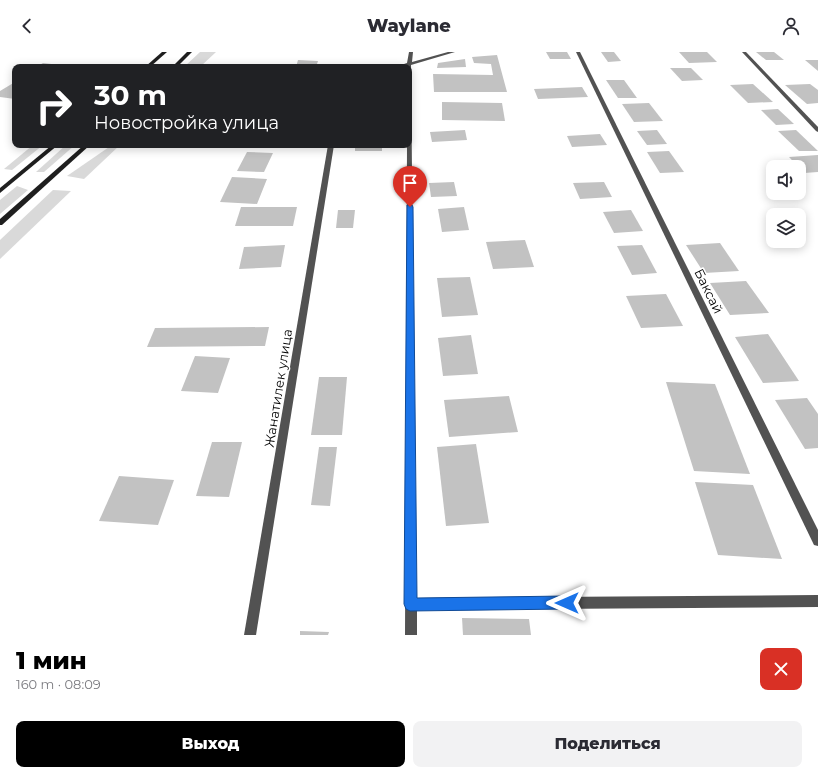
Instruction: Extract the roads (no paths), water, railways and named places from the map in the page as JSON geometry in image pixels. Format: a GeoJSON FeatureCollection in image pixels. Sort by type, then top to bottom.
{"type":"FeatureCollection","features":[{"type":"Feature","properties":{"kind":"street"},"geometry":{"type":"LineString","coordinates":[[151,64],[165,52]]}},
{"type":"Feature","properties":{"kind":"street"},"geometry":{"type":"LineString","coordinates":[[177,64],[190,52]]}},
{"type":"Feature","properties":{"kind":"street"},"geometry":{"type":"LineString","coordinates":[[411,52],[409,64],[453,52]]}},
{"type":"Feature","properties":{"kind":"street","name":"Баксай"},"geometry":{"type":"LineString","coordinates":[[578,52],[818,542]]}},
{"type":"Feature","properties":{"kind":"street"},"geometry":{"type":"LineString","coordinates":[[744,52],[818,130]]}},
{"type":"Feature","properties":{"kind":"street"},"geometry":{"type":"LineString","coordinates":[[0,191],[51,148]]}},
{"type":"Feature","properties":{"kind":"street"},"geometry":{"type":"LineString","coordinates":[[0,223],[84,148]]}},
{"type":"Feature","properties":{"kind":"street","name":"Жанатилек улица"},"geometry":{"type":"LineString","coordinates":[[250,635],[331,148]]}},
{"type":"Feature","properties":{"kind":"street"},"geometry":{"type":"LineString","coordinates":[[409,148],[411,635]]}},
{"type":"Feature","properties":{"kind":"street"},"geometry":{"type":"LineString","coordinates":[[410,604],[818,601]]}}]}
